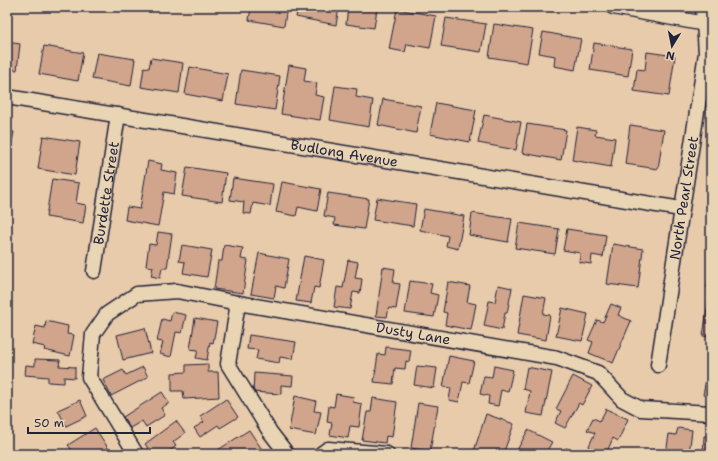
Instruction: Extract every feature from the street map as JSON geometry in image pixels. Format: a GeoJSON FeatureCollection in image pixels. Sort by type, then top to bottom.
{"type":"FeatureCollection","features":[{"type":"Feature","properties":{"kind":"street"},"geometry":{"type":"LineString","coordinates":[[613,7],[707,25]]}},
{"type":"Feature","properties":{"kind":"street","name":"North Pearl Street"},"geometry":{"type":"LineString","coordinates":[[658,365],[706,53],[707,25],[703,7]]}},
{"type":"Feature","properties":{"kind":"street","name":"Budlong Avenue"},"geometry":{"type":"LineString","coordinates":[[7,97],[681,209]]}},
{"type":"Feature","properties":{"kind":"street","name":"Burdette Street"},"geometry":{"type":"LineString","coordinates":[[94,271],[118,115]]}},
{"type":"Feature","properties":{"kind":"street","name":"Dusty Lane"},"geometry":{"type":"LineString","coordinates":[[136,454],[89,377],[93,334],[107,314],[137,294],[170,291],[557,358],[598,373],[622,399],[641,409],[711,413]]}},
{"type":"Feature","properties":{"kind":"street"},"geometry":{"type":"LineString","coordinates":[[238,303],[228,364],[270,432],[287,454]]}},
{"type":"Feature","properties":{"kind":"street"},"geometry":{"type":"LineString","coordinates":[[320,454],[328,449],[387,454]]}},
{"type":"Feature","properties":{"kind":"building"},"geometry":{"type":"Polygon","coordinates":[[[251,7],[287,7],[284,26],[249,20],[251,7]]]}},
{"type":"Feature","properties":{"kind":"building"},"geometry":{"type":"Polygon","coordinates":[[[298,7],[339,7],[336,25],[296,17],[298,7]]]}},
{"type":"Feature","properties":{"kind":"building"},"geometry":{"type":"Polygon","coordinates":[[[348,7],[377,9],[374,28],[346,24],[348,7]]]}},
{"type":"Feature","properties":{"kind":"building"},"geometry":{"type":"Polygon","coordinates":[[[397,9],[436,16],[430,48],[407,44],[405,52],[389,49],[397,9]]]}},
{"type":"Feature","properties":{"kind":"building"},"geometry":{"type":"Polygon","coordinates":[[[446,18],[486,24],[481,52],[441,46],[446,18]]]}},
{"type":"Feature","properties":{"kind":"building"},"geometry":{"type":"Polygon","coordinates":[[[494,24],[533,30],[527,63],[489,57],[494,24]]]}},
{"type":"Feature","properties":{"kind":"building"},"geometry":{"type":"Polygon","coordinates":[[[543,32],[581,39],[575,70],[554,66],[555,56],[539,53],[543,32]]]}},
{"type":"Feature","properties":{"kind":"building"},"geometry":{"type":"Polygon","coordinates":[[[7,42],[20,44],[17,70],[7,69],[7,42]]]}},
{"type":"Feature","properties":{"kind":"building"},"geometry":{"type":"Polygon","coordinates":[[[594,43],[632,49],[628,76],[590,70],[594,43]]]}},
{"type":"Feature","properties":{"kind":"building"},"geometry":{"type":"Polygon","coordinates":[[[44,46],[83,53],[78,81],[39,74],[44,46]]]}},
{"type":"Feature","properties":{"kind":"building"},"geometry":{"type":"Polygon","coordinates":[[[647,52],[675,56],[669,96],[634,91],[637,69],[645,70],[647,52]]]}},
{"type":"Feature","properties":{"kind":"building"},"geometry":{"type":"Polygon","coordinates":[[[97,53],[135,59],[131,86],[92,79],[97,53]]]}},
{"type":"Feature","properties":{"kind":"building"},"geometry":{"type":"Polygon","coordinates":[[[151,58],[183,63],[179,93],[141,87],[144,67],[149,68],[151,58]]]}},
{"type":"Feature","properties":{"kind":"building"},"geometry":{"type":"Polygon","coordinates":[[[289,65],[306,68],[304,81],[317,83],[315,95],[324,97],[320,120],[281,114],[289,65]]]}},
{"type":"Feature","properties":{"kind":"building"},"geometry":{"type":"Polygon","coordinates":[[[190,67],[228,74],[223,101],[185,94],[190,67]]]}},
{"type":"Feature","properties":{"kind":"building"},"geometry":{"type":"Polygon","coordinates":[[[241,70],[280,76],[275,110],[236,104],[241,70]]]}},
{"type":"Feature","properties":{"kind":"building"},"geometry":{"type":"Polygon","coordinates":[[[335,86],[357,89],[356,97],[373,100],[369,127],[330,120],[335,86]]]}},
{"type":"Feature","properties":{"kind":"building"},"geometry":{"type":"Polygon","coordinates":[[[383,99],[421,106],[416,133],[378,125],[383,99]]]}},
{"type":"Feature","properties":{"kind":"building"},"geometry":{"type":"Polygon","coordinates":[[[436,103],[476,110],[470,142],[430,134],[436,103]]]}},
{"type":"Feature","properties":{"kind":"building"},"geometry":{"type":"Polygon","coordinates":[[[484,115],[521,122],[516,150],[478,143],[484,115]]]}},
{"type":"Feature","properties":{"kind":"building"},"geometry":{"type":"Polygon","coordinates":[[[527,124],[566,130],[561,160],[522,153],[527,124]]]}},
{"type":"Feature","properties":{"kind":"building"},"geometry":{"type":"Polygon","coordinates":[[[630,125],[664,130],[658,169],[625,164],[630,125]]]}},
{"type":"Feature","properties":{"kind":"building"},"geometry":{"type":"Polygon","coordinates":[[[577,127],[596,130],[595,135],[615,138],[611,167],[572,160],[577,127]]]}},
{"type":"Feature","properties":{"kind":"building"},"geometry":{"type":"Polygon","coordinates":[[[7,131],[14,132],[11,147],[7,146],[7,131]]]}},
{"type":"Feature","properties":{"kind":"building"},"geometry":{"type":"Polygon","coordinates":[[[43,136],[80,142],[75,175],[38,169],[43,136]]]}},
{"type":"Feature","properties":{"kind":"building"},"geometry":{"type":"Polygon","coordinates":[[[148,161],[162,164],[161,170],[177,173],[174,194],[164,192],[158,226],[125,220],[127,207],[140,209],[148,161]]]}},
{"type":"Feature","properties":{"kind":"building"},"geometry":{"type":"Polygon","coordinates":[[[187,167],[226,173],[222,202],[182,196],[187,167]]]}},
{"type":"Feature","properties":{"kind":"building"},"geometry":{"type":"Polygon","coordinates":[[[233,178],[273,184],[270,206],[253,203],[251,214],[243,213],[244,202],[230,200],[233,178]]]}},
{"type":"Feature","properties":{"kind":"building"},"geometry":{"type":"Polygon","coordinates":[[[52,179],[79,183],[76,203],[86,205],[83,223],[46,217],[52,179]]]}},
{"type":"Feature","properties":{"kind":"building"},"geometry":{"type":"Polygon","coordinates":[[[282,182],[321,189],[317,211],[298,207],[296,216],[276,212],[282,182]]]}},
{"type":"Feature","properties":{"kind":"building"},"geometry":{"type":"Polygon","coordinates":[[[328,193],[369,199],[364,229],[334,225],[335,218],[324,216],[328,193]]]}},
{"type":"Feature","properties":{"kind":"building"},"geometry":{"type":"Polygon","coordinates":[[[377,198],[416,204],[413,226],[373,220],[377,198]]]}},
{"type":"Feature","properties":{"kind":"building"},"geometry":{"type":"Polygon","coordinates":[[[424,209],[464,216],[458,249],[446,246],[448,236],[420,230],[424,209]]]}},
{"type":"Feature","properties":{"kind":"building"},"geometry":{"type":"Polygon","coordinates":[[[472,213],[512,219],[508,242],[469,235],[472,213]]]}},
{"type":"Feature","properties":{"kind":"building"},"geometry":{"type":"Polygon","coordinates":[[[519,223],[559,229],[555,254],[515,248],[519,223]]]}},
{"type":"Feature","properties":{"kind":"building"},"geometry":{"type":"Polygon","coordinates":[[[567,229],[606,235],[603,257],[592,255],[591,264],[579,262],[580,253],[563,250],[567,229]]]}},
{"type":"Feature","properties":{"kind":"building"},"geometry":{"type":"Polygon","coordinates":[[[158,232],[172,234],[167,268],[162,268],[160,278],[151,276],[153,267],[146,266],[149,244],[156,245],[158,232]]]}},
{"type":"Feature","properties":{"kind":"building"},"geometry":{"type":"Polygon","coordinates":[[[613,244],[643,249],[638,288],[607,284],[613,244]]]}},
{"type":"Feature","properties":{"kind":"building"},"geometry":{"type":"Polygon","coordinates":[[[182,245],[212,250],[207,277],[183,273],[185,262],[179,261],[182,245]]]}},
{"type":"Feature","properties":{"kind":"building"},"geometry":{"type":"Polygon","coordinates":[[[224,245],[243,248],[241,259],[248,260],[243,293],[214,289],[218,261],[222,261],[224,245]]]}},
{"type":"Feature","properties":{"kind":"building"},"geometry":{"type":"Polygon","coordinates":[[[259,253],[289,259],[284,288],[276,286],[274,298],[251,294],[259,253]]]}},
{"type":"Feature","properties":{"kind":"building"},"geometry":{"type":"Polygon","coordinates":[[[304,256],[324,260],[319,288],[314,287],[311,303],[296,301],[304,256]]]}},
{"type":"Feature","properties":{"kind":"building"},"geometry":{"type":"Polygon","coordinates":[[[348,260],[358,262],[355,278],[362,279],[360,293],[353,292],[350,309],[334,307],[337,287],[343,288],[348,260]]]}},
{"type":"Feature","properties":{"kind":"building"},"geometry":{"type":"Polygon","coordinates":[[[711,261],[711,288],[707,288],[711,261]]]}},
{"type":"Feature","properties":{"kind":"building"},"geometry":{"type":"Polygon","coordinates":[[[383,267],[395,269],[393,283],[400,284],[396,309],[389,308],[387,317],[376,316],[383,267]]]}},
{"type":"Feature","properties":{"kind":"building"},"geometry":{"type":"Polygon","coordinates":[[[410,281],[432,284],[430,293],[438,295],[434,317],[405,313],[410,281]]]}},
{"type":"Feature","properties":{"kind":"building"},"geometry":{"type":"Polygon","coordinates":[[[448,282],[470,286],[467,302],[476,304],[471,330],[445,325],[447,313],[443,312],[448,282]]]}},
{"type":"Feature","properties":{"kind":"building"},"geometry":{"type":"Polygon","coordinates":[[[498,285],[512,288],[502,330],[484,326],[489,301],[495,302],[498,285]]]}},
{"type":"Feature","properties":{"kind":"building"},"geometry":{"type":"Polygon","coordinates":[[[524,294],[546,298],[543,314],[550,315],[546,340],[517,335],[524,294]]]}},
{"type":"Feature","properties":{"kind":"building"},"geometry":{"type":"Polygon","coordinates":[[[709,296],[711,296],[711,337],[703,336],[709,296]]]}},
{"type":"Feature","properties":{"kind":"building"},"geometry":{"type":"Polygon","coordinates":[[[611,304],[621,308],[618,315],[631,321],[613,363],[589,353],[593,342],[588,340],[597,320],[603,322],[611,304]]]}},
{"type":"Feature","properties":{"kind":"building"},"geometry":{"type":"Polygon","coordinates":[[[562,308],[588,314],[582,341],[556,336],[562,308]]]}},
{"type":"Feature","properties":{"kind":"building"},"geometry":{"type":"Polygon","coordinates":[[[172,312],[186,315],[182,333],[176,332],[171,357],[160,354],[163,342],[157,341],[162,319],[170,321],[172,312]]]}},
{"type":"Feature","properties":{"kind":"building"},"geometry":{"type":"Polygon","coordinates":[[[195,318],[217,322],[213,343],[210,342],[207,360],[196,358],[198,350],[190,349],[195,318]]]}},
{"type":"Feature","properties":{"kind":"building"},"geometry":{"type":"Polygon","coordinates":[[[46,321],[68,326],[67,334],[74,335],[70,356],[44,350],[45,347],[32,344],[36,326],[45,328],[46,321]]]}},
{"type":"Feature","properties":{"kind":"building"},"geometry":{"type":"Polygon","coordinates":[[[145,328],[151,353],[123,360],[117,335],[145,328]]]}},
{"type":"Feature","properties":{"kind":"building"},"geometry":{"type":"Polygon","coordinates":[[[249,335],[296,342],[293,359],[280,357],[279,363],[256,359],[258,350],[247,349],[249,335]]]}},
{"type":"Feature","properties":{"kind":"building"},"geometry":{"type":"Polygon","coordinates":[[[386,347],[411,350],[409,362],[406,361],[405,369],[395,368],[393,384],[374,382],[378,354],[385,355],[386,347]]]}},
{"type":"Feature","properties":{"kind":"building"},"geometry":{"type":"Polygon","coordinates":[[[711,353],[711,397],[703,395],[711,353]]]}},
{"type":"Feature","properties":{"kind":"building"},"geometry":{"type":"Polygon","coordinates":[[[449,356],[474,361],[469,383],[463,382],[459,402],[449,400],[451,388],[443,387],[449,356]]]}},
{"type":"Feature","properties":{"kind":"building"},"geometry":{"type":"Polygon","coordinates":[[[35,359],[60,360],[59,366],[75,367],[75,378],[64,377],[64,383],[48,382],[48,377],[25,375],[26,365],[35,366],[35,359]]]}},
{"type":"Feature","properties":{"kind":"building"},"geometry":{"type":"Polygon","coordinates":[[[208,364],[208,372],[218,372],[219,397],[184,399],[183,391],[172,391],[172,373],[186,372],[186,365],[208,364]]]}},
{"type":"Feature","properties":{"kind":"building"},"geometry":{"type":"Polygon","coordinates":[[[417,366],[437,368],[434,388],[414,385],[417,366]]]}},
{"type":"Feature","properties":{"kind":"building"},"geometry":{"type":"Polygon","coordinates":[[[494,366],[513,370],[508,392],[501,390],[498,406],[488,404],[489,396],[480,394],[484,376],[492,377],[494,366]]]}},
{"type":"Feature","properties":{"kind":"building"},"geometry":{"type":"Polygon","coordinates":[[[143,367],[148,377],[111,396],[103,380],[123,370],[126,375],[143,367]]]}},
{"type":"Feature","properties":{"kind":"building"},"geometry":{"type":"Polygon","coordinates":[[[527,367],[552,372],[543,416],[526,413],[530,391],[523,389],[527,367]]]}},
{"type":"Feature","properties":{"kind":"building"},"geometry":{"type":"Polygon","coordinates":[[[254,373],[293,376],[292,386],[281,385],[281,394],[253,392],[254,373]]]}},
{"type":"Feature","properties":{"kind":"building"},"geometry":{"type":"Polygon","coordinates":[[[573,376],[592,386],[582,405],[579,403],[565,428],[555,423],[561,411],[556,409],[573,376]]]}},
{"type":"Feature","properties":{"kind":"building"},"geometry":{"type":"Polygon","coordinates":[[[162,392],[169,403],[161,408],[165,415],[146,427],[142,421],[130,428],[123,417],[162,392]]]}},
{"type":"Feature","properties":{"kind":"building"},"geometry":{"type":"Polygon","coordinates":[[[336,394],[354,397],[353,402],[362,404],[359,427],[350,426],[348,438],[330,435],[332,423],[327,422],[329,406],[334,407],[336,394]]]}},
{"type":"Feature","properties":{"kind":"building"},"geometry":{"type":"Polygon","coordinates":[[[295,396],[316,401],[314,411],[321,412],[316,435],[289,430],[295,396]]]}},
{"type":"Feature","properties":{"kind":"building"},"geometry":{"type":"Polygon","coordinates":[[[373,398],[397,402],[392,437],[386,436],[385,443],[362,440],[367,412],[371,412],[373,398]]]}},
{"type":"Feature","properties":{"kind":"building"},"geometry":{"type":"Polygon","coordinates":[[[226,399],[238,417],[220,428],[218,425],[200,437],[194,428],[204,422],[200,416],[226,399]]]}},
{"type":"Feature","properties":{"kind":"building"},"geometry":{"type":"Polygon","coordinates":[[[80,400],[87,416],[66,426],[58,410],[80,400]]]}},
{"type":"Feature","properties":{"kind":"building"},"geometry":{"type":"Polygon","coordinates":[[[418,403],[438,406],[430,451],[411,448],[418,403]]]}},
{"type":"Feature","properties":{"kind":"building"},"geometry":{"type":"Polygon","coordinates":[[[606,409],[628,419],[618,441],[613,438],[606,454],[597,454],[587,450],[595,433],[587,430],[593,418],[600,421],[606,409]]]}},
{"type":"Feature","properties":{"kind":"building"},"geometry":{"type":"Polygon","coordinates":[[[486,414],[514,424],[503,454],[473,454],[486,414]]]}},
{"type":"Feature","properties":{"kind":"building"},"geometry":{"type":"Polygon","coordinates":[[[176,421],[185,433],[173,442],[176,446],[166,454],[152,454],[145,444],[176,421]]]}},
{"type":"Feature","properties":{"kind":"building"},"geometry":{"type":"Polygon","coordinates":[[[95,428],[112,454],[75,454],[68,445],[95,428]]]}},
{"type":"Feature","properties":{"kind":"building"},"geometry":{"type":"Polygon","coordinates":[[[678,428],[692,430],[689,454],[666,454],[669,434],[676,435],[678,428]]]}},
{"type":"Feature","properties":{"kind":"building"},"geometry":{"type":"Polygon","coordinates":[[[249,430],[265,454],[220,454],[218,450],[249,430]]]}},
{"type":"Feature","properties":{"kind":"building"},"geometry":{"type":"Polygon","coordinates":[[[528,430],[552,442],[545,454],[515,454],[528,430]]]}},
{"type":"Feature","properties":{"kind":"building"},"geometry":{"type":"Polygon","coordinates":[[[704,436],[711,436],[711,454],[703,454],[704,436]]]}},
{"type":"Feature","properties":{"kind":"building"},"geometry":{"type":"Polygon","coordinates":[[[566,448],[581,454],[564,454],[566,448]]]}}]}
